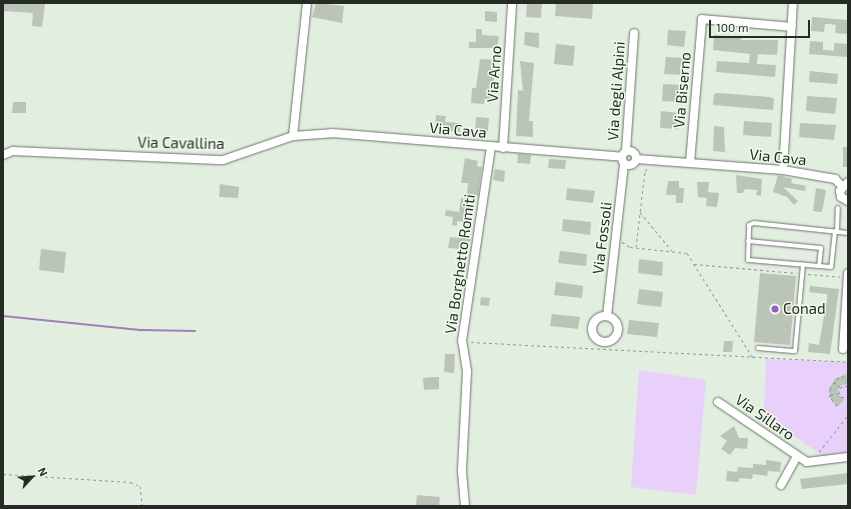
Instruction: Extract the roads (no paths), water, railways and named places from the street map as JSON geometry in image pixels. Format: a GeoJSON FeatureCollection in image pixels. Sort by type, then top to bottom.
{"type":"FeatureCollection","features":[{"type":"Feature","properties":{"kind":"street"},"geometry":{"type":"LineString","coordinates":[[293,136],[307,3]]}},
{"type":"Feature","properties":{"kind":"street","name":"Via Arno"},"geometry":{"type":"LineString","coordinates":[[503,148],[512,3]]}},
{"type":"Feature","properties":{"kind":"street"},"geometry":{"type":"LineString","coordinates":[[783,170],[793,3]]}},
{"type":"Feature","properties":{"kind":"street","name":"Via Biserno"},"geometry":{"type":"LineString","coordinates":[[690,163],[702,19],[792,27]]}},
{"type":"Feature","properties":{"kind":"street","name":"Via degli Alpini"},"geometry":{"type":"LineString","coordinates":[[624,157],[634,33]]}},
{"type":"Feature","properties":{"kind":"street","name":"Via Cava"},"geometry":{"type":"LineString","coordinates":[[293,136],[332,133],[624,157]]}},
{"type":"Feature","properties":{"kind":"street","name":"Via Cavallina"},"geometry":{"type":"LineString","coordinates":[[3,155],[13,151],[224,160],[293,136]]}},
{"type":"Feature","properties":{"kind":"street","name":"Via Borghetto Romiti"},"geometry":{"type":"LineString","coordinates":[[464,506],[462,470],[468,371],[462,341],[491,147]]}},
{"type":"Feature","properties":{"kind":"street"},"geometry":{"type":"LineString","coordinates":[[3,150],[13,151]]}},
{"type":"Feature","properties":{"kind":"street"},"geometry":{"type":"LineString","coordinates":[[632,151],[636,158],[633,164],[624,157],[632,151]]}},
{"type":"Feature","properties":{"kind":"street","name":"Via Fossoli"},"geometry":{"type":"LineString","coordinates":[[607,316],[624,157]]}},
{"type":"Feature","properties":{"kind":"street","name":"Via Cava"},"geometry":{"type":"LineString","coordinates":[[636,158],[783,170],[835,179],[845,184]]}},
{"type":"Feature","properties":{"kind":"street"},"geometry":{"type":"LineString","coordinates":[[845,184],[841,197],[848,201]]}},
{"type":"Feature","properties":{"kind":"street"},"geometry":{"type":"LineString","coordinates":[[843,349],[848,274]]}},
{"type":"Feature","properties":{"kind":"street","name":"Via Sillaro"},"geometry":{"type":"LineString","coordinates":[[718,402],[807,462],[848,457]]}},
{"type":"Feature","properties":{"kind":"street","name":"Via Sillaro"},"geometry":{"type":"LineString","coordinates":[[780,485],[797,456]]}},
{"type":"Feature","properties":{"kind":"lane"},"geometry":{"type":"LineString","coordinates":[[838,208],[836,231],[834,261],[832,267],[748,260],[749,225],[754,223],[836,231],[848,232]]}},
{"type":"Feature","properties":{"kind":"lane"},"geometry":{"type":"LineString","coordinates":[[748,241],[821,248],[819,266]]}},
{"type":"Feature","properties":{"kind":"lane"},"geometry":{"type":"LineString","coordinates":[[758,348],[796,351],[803,264]]}},
{"type":"Feature","properties":{"kind":"waterway"},"geometry":{"type":"LineString","coordinates":[[3,316],[142,330],[195,331]]}},
{"type":"Feature","properties":{"kind":"place","name":"Conad"},"geometry":{"type":"Point","coordinates":[775,309]}}]}
